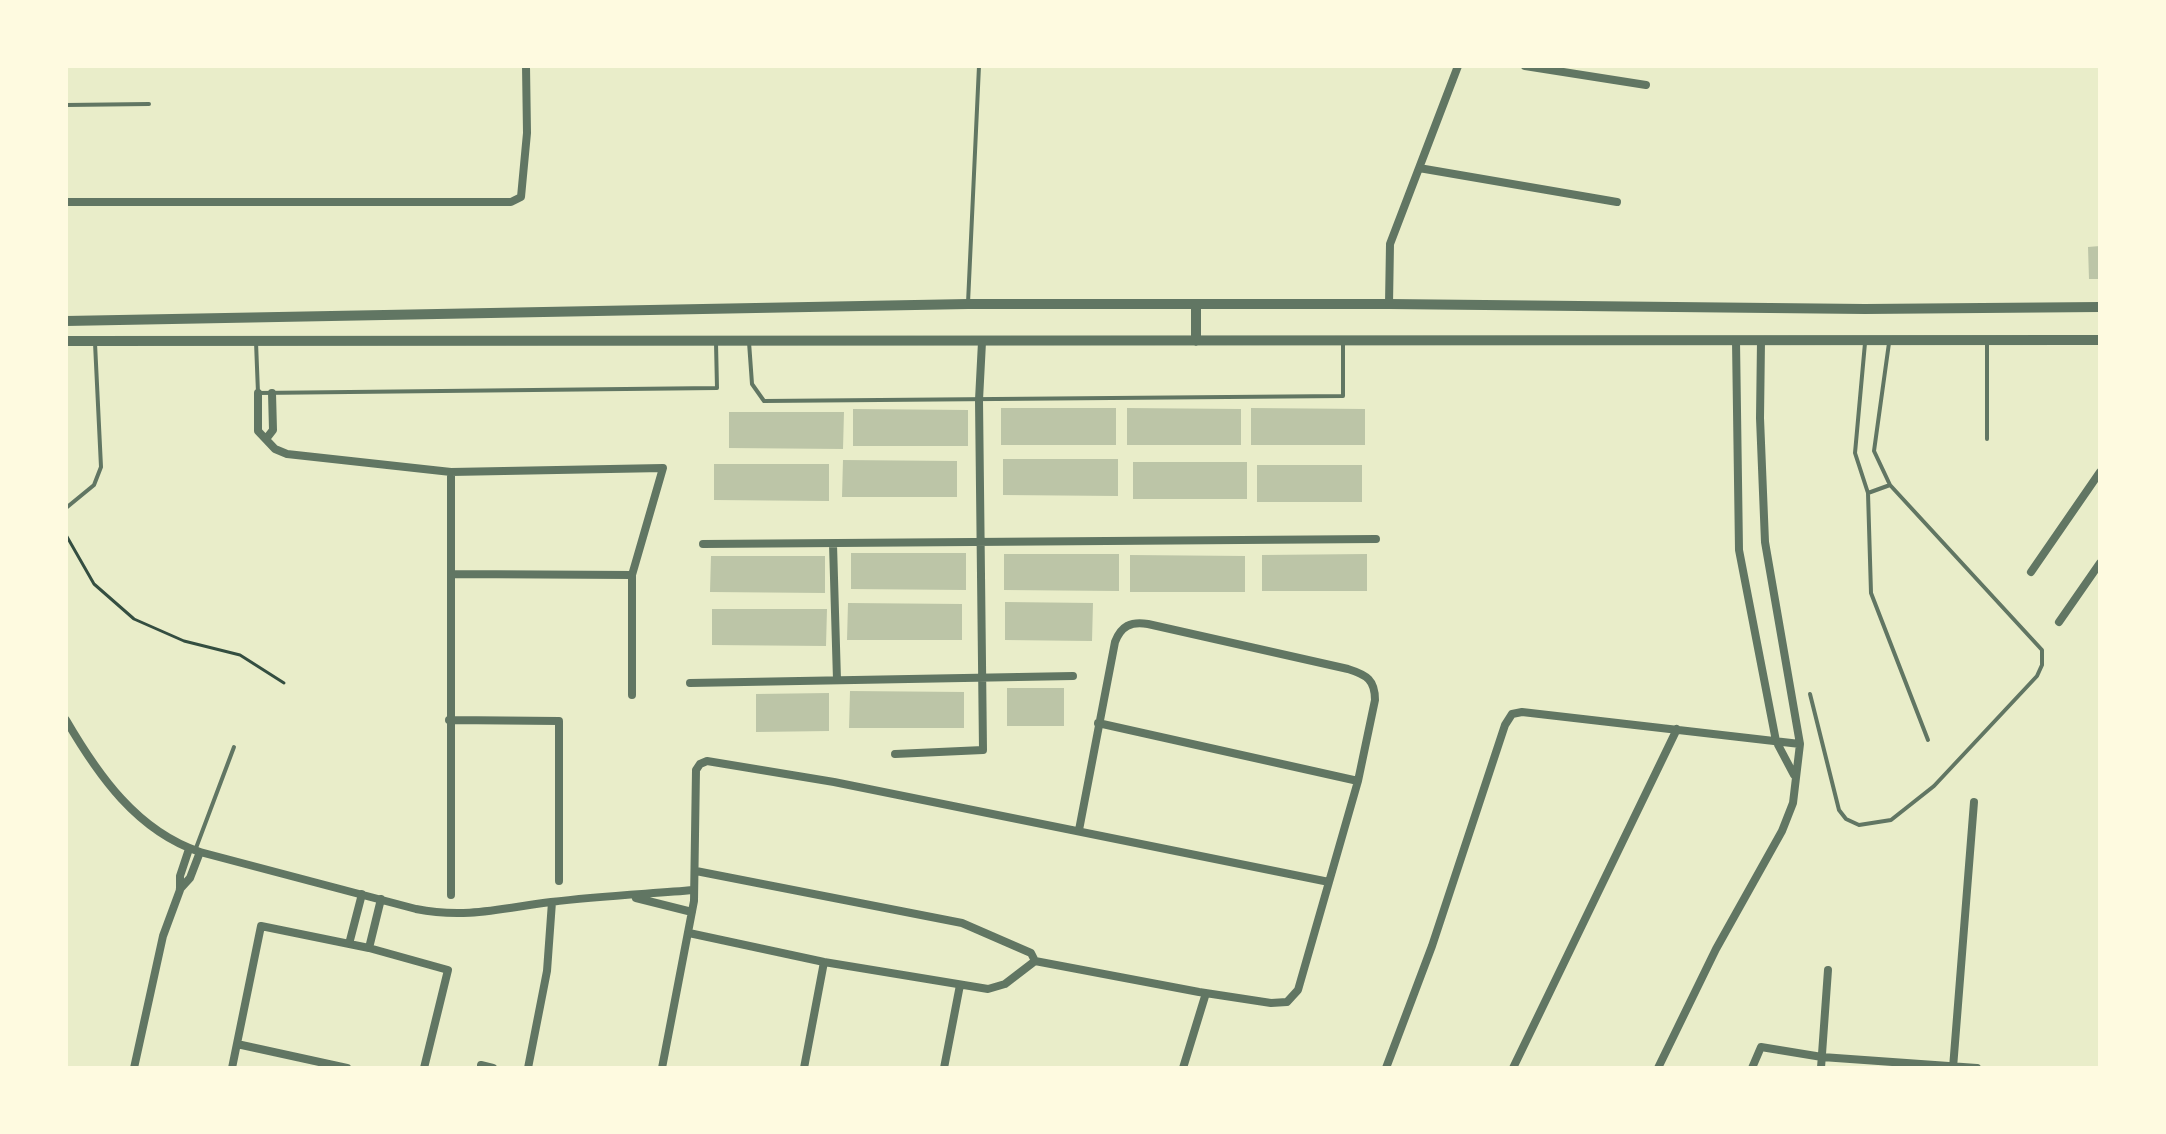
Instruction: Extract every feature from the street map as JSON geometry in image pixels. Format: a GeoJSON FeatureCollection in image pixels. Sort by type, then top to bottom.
{"type":"FeatureCollection","features":[{"type":"Feature","properties":{"kind":"street"},"geometry":{"type":"LineString","coordinates":[[66,202],[511,202],[521,197],[527,133],[526,66]]}},
{"type":"Feature","properties":{"kind":"street"},"geometry":{"type":"LineString","coordinates":[[1389,304],[1390,244],[1458,66]]}},
{"type":"Feature","properties":{"kind":"street"},"geometry":{"type":"LineString","coordinates":[[1525,66],[1646,85]]}},
{"type":"Feature","properties":{"kind":"street"},"geometry":{"type":"LineString","coordinates":[[1419,168],[1617,202]]}},
{"type":"Feature","properties":{"kind":"street"},"geometry":{"type":"LineString","coordinates":[[66,321],[968,304],[1865,309],[2100,307]]}},
{"type":"Feature","properties":{"kind":"street"},"geometry":{"type":"LineString","coordinates":[[1196,304],[1196,341]]}},
{"type":"Feature","properties":{"kind":"street"},"geometry":{"type":"LineString","coordinates":[[66,341],[2100,340]]}},
{"type":"Feature","properties":{"kind":"street"},"geometry":{"type":"LineString","coordinates":[[1736,341],[1739,550],[1776,741],[1794,775]]}},
{"type":"Feature","properties":{"kind":"street"},"geometry":{"type":"LineString","coordinates":[[1658,1068],[1716,949],[1782,831],[1793,803],[1800,744],[1765,542],[1760,418],[1761,341]]}},
{"type":"Feature","properties":{"kind":"street"},"geometry":{"type":"LineString","coordinates":[[895,754],[983,750],[979,400],[982,342]]}},
{"type":"Feature","properties":{"kind":"street"},"geometry":{"type":"LineString","coordinates":[[258,393],[258,431],[275,449],[287,454],[451,472],[663,468],[632,575],[632,695]]}},
{"type":"Feature","properties":{"kind":"street"},"geometry":{"type":"LineString","coordinates":[[266,439],[273,430],[272,393]]}},
{"type":"Feature","properties":{"kind":"street"},"geometry":{"type":"LineString","coordinates":[[451,472],[451,895]]}},
{"type":"Feature","properties":{"kind":"street"},"geometry":{"type":"LineString","coordinates":[[2031,572],[2100,472]]}},
{"type":"Feature","properties":{"kind":"street"},"geometry":{"type":"LineString","coordinates":[[703,544],[1376,539]]}},
{"type":"Feature","properties":{"kind":"street"},"geometry":{"type":"LineString","coordinates":[[833,544],[837,680]]}},
{"type":"Feature","properties":{"kind":"street"},"geometry":{"type":"LineString","coordinates":[[2059,622],[2100,563]]}},
{"type":"Feature","properties":{"kind":"street"},"geometry":{"type":"LineString","coordinates":[[451,574],[632,575]]}},
{"type":"Feature","properties":{"kind":"street"},"geometry":{"type":"LineString","coordinates":[[689,933],[824,962],[988,989],[1005,984],[1035,961],[1206,993],[1271,1003],[1287,1002],[1298,990],[1358,781],[1375,700],[1375,687],[1371,679],[1348,669],[1148,624],[1126,625],[1117,635],[1079,830]]}},
{"type":"Feature","properties":{"kind":"street"},"geometry":{"type":"LineString","coordinates":[[690,683],[1073,676]]}},
{"type":"Feature","properties":{"kind":"street"},"geometry":{"type":"LineString","coordinates":[[1386,1068],[1432,946],[1509,717],[1522,712],[1800,744]]}},
{"type":"Feature","properties":{"kind":"street"},"geometry":{"type":"LineString","coordinates":[[66,720],[117,794],[167,838],[195,850],[416,909],[452,914],[694,890]]}},
{"type":"Feature","properties":{"kind":"street"},"geometry":{"type":"LineString","coordinates":[[449,720],[559,721],[559,881]]}},
{"type":"Feature","properties":{"kind":"street"},"geometry":{"type":"LineString","coordinates":[[1098,723],[1358,781]]}},
{"type":"Feature","properties":{"kind":"street"},"geometry":{"type":"LineString","coordinates":[[1513,1068],[1677,729]]}},
{"type":"Feature","properties":{"kind":"street"},"geometry":{"type":"LineString","coordinates":[[662,1068],[692,912],[696,871],[695,777],[700,764],[707,761],[834,782],[1329,882]]}},
{"type":"Feature","properties":{"kind":"street"},"geometry":{"type":"LineString","coordinates":[[1953,1067],[1974,802]]}},
{"type":"Feature","properties":{"kind":"street"},"geometry":{"type":"LineString","coordinates":[[134,1068],[163,936],[180,890],[180,876],[195,850]]}},
{"type":"Feature","properties":{"kind":"street"},"geometry":{"type":"LineString","coordinates":[[696,871],[962,923],[1031,953],[1035,961]]}},
{"type":"Feature","properties":{"kind":"street"},"geometry":{"type":"LineString","coordinates":[[349,944],[362,894]]}},
{"type":"Feature","properties":{"kind":"street"},"geometry":{"type":"LineString","coordinates":[[627,895],[692,912]]}},
{"type":"Feature","properties":{"kind":"street"},"geometry":{"type":"LineString","coordinates":[[369,948],[381,899]]}},
{"type":"Feature","properties":{"kind":"street"},"geometry":{"type":"LineString","coordinates":[[528,1068],[547,971],[552,902]]}},
{"type":"Feature","properties":{"kind":"street"},"geometry":{"type":"LineString","coordinates":[[232,1068],[261,926],[369,948],[448,970],[424,1068]]}},
{"type":"Feature","properties":{"kind":"street"},"geometry":{"type":"LineString","coordinates":[[804,1068],[824,962]]}},
{"type":"Feature","properties":{"kind":"street"},"geometry":{"type":"LineString","coordinates":[[1821,1068],[1828,970]]}},
{"type":"Feature","properties":{"kind":"street"},"geometry":{"type":"LineString","coordinates":[[944,1068],[960,985]]}},
{"type":"Feature","properties":{"kind":"street"},"geometry":{"type":"LineString","coordinates":[[1183,1068],[1206,993]]}},
{"type":"Feature","properties":{"kind":"street"},"geometry":{"type":"LineString","coordinates":[[237,1044],[347,1068]]}},
{"type":"Feature","properties":{"kind":"street"},"geometry":{"type":"LineString","coordinates":[[1752,1068],[1761,1047],[1822,1057],[1977,1068]]}},
{"type":"Feature","properties":{"kind":"street"},"geometry":{"type":"LineString","coordinates":[[481,1065],[493,1068]]}},
{"type":"Feature","properties":{"kind":"lane"},"geometry":{"type":"LineString","coordinates":[[968,304],[979,66]]}},
{"type":"Feature","properties":{"kind":"lane"},"geometry":{"type":"LineString","coordinates":[[66,105],[149,104]]}},
{"type":"Feature","properties":{"kind":"lane"},"geometry":{"type":"LineString","coordinates":[[256,340],[258,393],[717,388],[716,341]]}},
{"type":"Feature","properties":{"kind":"lane"},"geometry":{"type":"LineString","coordinates":[[749,340],[752,384],[764,401],[1343,396],[1343,340]]}},
{"type":"Feature","properties":{"kind":"lane"},"geometry":{"type":"LineString","coordinates":[[66,508],[94,485],[101,467],[95,341]]}},
{"type":"Feature","properties":{"kind":"lane"},"geometry":{"type":"LineString","coordinates":[[1865,341],[1855,453],[1868,493],[1871,593],[1928,740]]}},
{"type":"Feature","properties":{"kind":"lane"},"geometry":{"type":"LineString","coordinates":[[1810,694],[1839,810],[1846,819],[1859,825],[1891,820],[1934,786],[2040,670],[2042,650],[1890,485],[1874,451],[1890,341]]}},
{"type":"Feature","properties":{"kind":"lane"},"geometry":{"type":"LineString","coordinates":[[1987,341],[1987,439]]}},
{"type":"Feature","properties":{"kind":"lane"},"geometry":{"type":"LineString","coordinates":[[1868,493],[1890,485]]}},
{"type":"Feature","properties":{"kind":"lane"},"geometry":{"type":"LineString","coordinates":[[195,850],[234,747]]}},
{"type":"Feature","properties":{"kind":"path"},"geometry":{"type":"LineString","coordinates":[[66,535],[94,584],[134,619],[184,641],[240,655],[284,683]]}},
{"type":"Feature","properties":{"kind":"building"},"geometry":{"type":"Polygon","coordinates":[[[2100,246],[2100,279],[2089,279],[2088,247],[2100,246]]]}},
{"type":"Feature","properties":{"kind":"building"},"geometry":{"type":"Polygon","coordinates":[[[1001,408],[1116,408],[1116,445],[1001,445],[1001,408]]]}},
{"type":"Feature","properties":{"kind":"building"},"geometry":{"type":"Polygon","coordinates":[[[1127,408],[1241,409],[1241,445],[1127,445],[1127,408]]]}},
{"type":"Feature","properties":{"kind":"building"},"geometry":{"type":"Polygon","coordinates":[[[1251,408],[1365,409],[1365,445],[1251,445],[1251,408]]]}},
{"type":"Feature","properties":{"kind":"building"},"geometry":{"type":"Polygon","coordinates":[[[853,409],[968,410],[968,446],[853,446],[853,409]]]}},
{"type":"Feature","properties":{"kind":"building"},"geometry":{"type":"Polygon","coordinates":[[[729,412],[844,412],[843,449],[729,448],[729,412]]]}},
{"type":"Feature","properties":{"kind":"building"},"geometry":{"type":"Polygon","coordinates":[[[1003,459],[1118,459],[1118,496],[1003,495],[1003,459]]]}},
{"type":"Feature","properties":{"kind":"building"},"geometry":{"type":"Polygon","coordinates":[[[843,460],[957,461],[957,497],[842,497],[843,460]]]}},
{"type":"Feature","properties":{"kind":"building"},"geometry":{"type":"Polygon","coordinates":[[[1133,462],[1247,462],[1247,499],[1133,499],[1133,462]]]}},
{"type":"Feature","properties":{"kind":"building"},"geometry":{"type":"Polygon","coordinates":[[[714,464],[829,464],[829,501],[714,500],[714,464]]]}},
{"type":"Feature","properties":{"kind":"building"},"geometry":{"type":"Polygon","coordinates":[[[1257,465],[1362,465],[1362,502],[1257,502],[1257,465]]]}},
{"type":"Feature","properties":{"kind":"building"},"geometry":{"type":"Polygon","coordinates":[[[851,553],[966,553],[966,590],[851,589],[851,553]]]}},
{"type":"Feature","properties":{"kind":"building"},"geometry":{"type":"Polygon","coordinates":[[[1004,554],[1119,554],[1119,591],[1004,590],[1004,554]]]}},
{"type":"Feature","properties":{"kind":"building"},"geometry":{"type":"Polygon","coordinates":[[[1367,554],[1367,591],[1262,591],[1262,555],[1367,554]]]}},
{"type":"Feature","properties":{"kind":"building"},"geometry":{"type":"Polygon","coordinates":[[[1130,555],[1245,556],[1245,592],[1130,592],[1130,555]]]}},
{"type":"Feature","properties":{"kind":"building"},"geometry":{"type":"Polygon","coordinates":[[[711,556],[825,556],[825,593],[710,592],[711,556]]]}},
{"type":"Feature","properties":{"kind":"building"},"geometry":{"type":"Polygon","coordinates":[[[1005,602],[1093,603],[1092,641],[1005,640],[1005,602]]]}},
{"type":"Feature","properties":{"kind":"building"},"geometry":{"type":"Polygon","coordinates":[[[848,603],[962,604],[962,640],[847,640],[848,603]]]}},
{"type":"Feature","properties":{"kind":"building"},"geometry":{"type":"Polygon","coordinates":[[[712,609],[827,609],[826,646],[712,645],[712,609]]]}},
{"type":"Feature","properties":{"kind":"building"},"geometry":{"type":"Polygon","coordinates":[[[1007,688],[1064,688],[1064,726],[1007,726],[1007,688]]]}},
{"type":"Feature","properties":{"kind":"building"},"geometry":{"type":"Polygon","coordinates":[[[850,691],[964,692],[964,728],[849,728],[850,691]]]}},
{"type":"Feature","properties":{"kind":"building"},"geometry":{"type":"Polygon","coordinates":[[[829,693],[829,731],[756,732],[756,694],[829,693]]]}}]}
